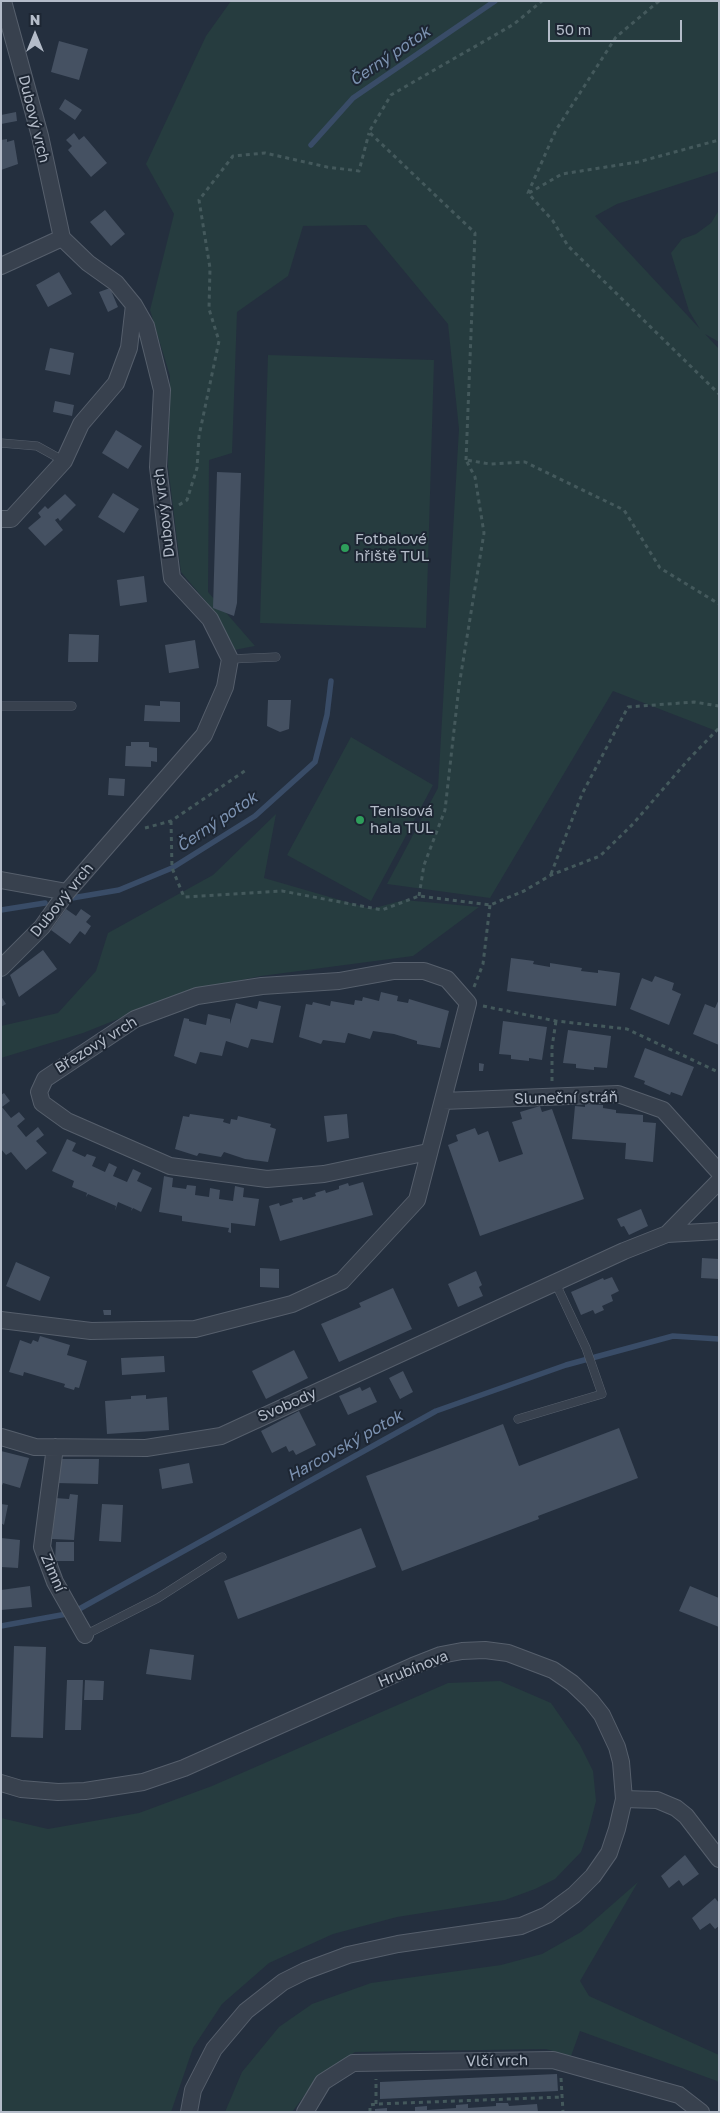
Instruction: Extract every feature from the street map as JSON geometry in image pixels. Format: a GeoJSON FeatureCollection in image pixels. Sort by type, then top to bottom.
{"type":"FeatureCollection","features":[{"type":"Feature","properties":{"kind":"street","name":"Dubový vrch"},"geometry":{"type":"LineString","coordinates":[[1,968],[42,927],[67,892],[204,735],[225,687],[230,659],[210,619],[172,578],[158,467],[162,390],[146,326],[134,305],[116,283],[88,263],[62,238],[40,136],[3,1]]}},
{"type":"Feature","properties":{"kind":"street"},"geometry":{"type":"LineString","coordinates":[[1,266],[62,238]]}},
{"type":"Feature","properties":{"kind":"street"},"geometry":{"type":"LineString","coordinates":[[1,519],[10,519],[64,461],[81,424],[116,383],[129,348],[134,305]]}},
{"type":"Feature","properties":{"kind":"street"},"geometry":{"type":"LineString","coordinates":[[1,880],[67,892]]}},
{"type":"Feature","properties":{"kind":"street","name":"Březový vrch"},"geometry":{"type":"LineString","coordinates":[[428,1152],[324,1174],[267,1179],[170,1166],[66,1121],[42,1102],[39,1092],[44,1079],[135,1019],[197,996],[262,986],[339,981],[394,971],[424,971],[447,980],[468,1003]]}},
{"type":"Feature","properties":{"kind":"street"},"geometry":{"type":"LineString","coordinates":[[1,1320],[91,1331],[195,1329],[292,1304],[342,1281],[416,1200],[468,1003]]}},
{"type":"Feature","properties":{"kind":"street","name":"Sluneční stráň"},"geometry":{"type":"LineString","coordinates":[[443,1101],[618,1094],[663,1110],[719,1172]]}},
{"type":"Feature","properties":{"kind":"street"},"geometry":{"type":"LineString","coordinates":[[667,1234],[719,1181]]}},
{"type":"Feature","properties":{"kind":"street","name":"Svobody"},"geometry":{"type":"LineString","coordinates":[[1,1437],[35,1447],[146,1448],[221,1436],[408,1354],[667,1234],[719,1232]]}},
{"type":"Feature","properties":{"kind":"street","name":"Zimní"},"geometry":{"type":"LineString","coordinates":[[55,1447],[42,1547],[55,1582],[83,1630]]}},
{"type":"Feature","properties":{"kind":"street","name":"Hrubínova"},"geometry":{"type":"LineString","coordinates":[[1,1783],[21,1788],[58,1792],[85,1791],[143,1782],[184,1768],[441,1655],[485,1650],[508,1653],[553,1670],[572,1683],[591,1701],[602,1715],[617,1747],[624,1776],[624,1799],[609,1853],[593,1876],[574,1895],[547,1916],[521,1926],[398,1944],[348,1955],[305,1971],[266,1994],[242,2016],[214,2049],[193,2090],[189,2112]]}},
{"type":"Feature","properties":{"kind":"street"},"geometry":{"type":"LineString","coordinates":[[624,1799],[658,1800],[676,1808],[686,1816],[719,1859]]}},
{"type":"Feature","properties":{"kind":"street","name":"Vlčí vrch"},"geometry":{"type":"LineString","coordinates":[[305,2112],[323,2082],[353,2064],[554,2060],[680,2095],[701,2112]]}},
{"type":"Feature","properties":{"kind":"lane"},"geometry":{"type":"LineString","coordinates":[[1,443],[37,446],[64,461]]}},
{"type":"Feature","properties":{"kind":"lane"},"geometry":{"type":"LineString","coordinates":[[230,659],[276,657]]}},
{"type":"Feature","properties":{"kind":"lane"},"geometry":{"type":"LineString","coordinates":[[1,706],[72,706]]}},
{"type":"Feature","properties":{"kind":"lane"},"geometry":{"type":"LineString","coordinates":[[556,1301],[557,1286]]}},
{"type":"Feature","properties":{"kind":"lane"},"geometry":{"type":"LineString","coordinates":[[518,1419],[602,1394],[586,1348],[557,1286]]}},
{"type":"Feature","properties":{"kind":"lane"},"geometry":{"type":"LineString","coordinates":[[83,1630],[158,1598],[222,1557]]}},
{"type":"Feature","properties":{"kind":"path"},"geometry":{"type":"LineString","coordinates":[[164,516],[187,500],[194,476],[199,436],[219,341],[209,309],[210,268],[199,200],[233,156],[265,153],[327,167],[359,171],[369,132],[391,94],[514,24],[542,1]]}},
{"type":"Feature","properties":{"kind":"path"},"geometry":{"type":"LineString","coordinates":[[528,193],[556,130],[616,37],[659,1]]}},
{"type":"Feature","properties":{"kind":"path"},"geometry":{"type":"LineString","coordinates":[[369,132],[475,233],[466,460],[475,477],[484,533],[459,686],[445,810],[424,865],[419,896]]}},
{"type":"Feature","properties":{"kind":"path"},"geometry":{"type":"LineString","coordinates":[[528,193],[562,174],[638,162],[719,140]]}},
{"type":"Feature","properties":{"kind":"path"},"geometry":{"type":"LineString","coordinates":[[528,193],[553,220],[568,246],[719,394]]}},
{"type":"Feature","properties":{"kind":"path"},"geometry":{"type":"LineString","coordinates":[[466,460],[490,464],[524,462],[624,510],[660,568],[719,604]]}},
{"type":"Feature","properties":{"kind":"path"},"geometry":{"type":"LineString","coordinates":[[551,875],[582,794],[628,707],[694,702],[719,706]]}},
{"type":"Feature","properties":{"kind":"path"},"geometry":{"type":"LineString","coordinates":[[170,820],[172,868],[184,897],[282,891],[382,910],[419,896],[490,905],[524,891],[551,875],[600,856],[633,824],[688,760],[719,728]]}},
{"type":"Feature","properties":{"kind":"path"},"geometry":{"type":"LineString","coordinates":[[143,828],[170,820],[246,770]]}},
{"type":"Feature","properties":{"kind":"path"},"geometry":{"type":"LineString","coordinates":[[490,905],[483,964],[468,1003],[556,1021],[627,1029],[716,1070]]}},
{"type":"Feature","properties":{"kind":"path"},"geometry":{"type":"LineString","coordinates":[[552,1097],[552,1047],[556,1021]]}},
{"type":"Feature","properties":{"kind":"path"},"geometry":{"type":"LineString","coordinates":[[376,2063],[376,2104]]}},
{"type":"Feature","properties":{"kind":"path"},"geometry":{"type":"LineString","coordinates":[[370,2112],[370,2105],[376,2104],[562,2097],[563,2112]]}},
{"type":"Feature","properties":{"kind":"green space"},"geometry":{"type":"Polygon","coordinates":[[[231,1],[719,1],[719,171],[617,204],[595,216],[700,329],[689,311],[671,253],[682,239],[696,234],[711,223],[719,210],[719,342],[705,334],[719,349],[719,732],[613,691],[490,898],[387,884],[438,788],[459,429],[448,324],[366,225],[303,226],[288,276],[237,312],[232,453],[209,460],[208,592],[255,646],[234,650],[214,611],[181,572],[168,466],[170,376],[150,310],[174,214],[146,164],[206,36],[231,1]]]}},
{"type":"Feature","properties":{"kind":"green space","name":"Fotbalové hřiště TUL"},"geometry":{"type":"Polygon","coordinates":[[[268,355],[434,360],[426,628],[260,623],[268,355]]]}},
{"type":"Feature","properties":{"kind":"green space","name":"Tenisová hala TUL"},"geometry":{"type":"Polygon","coordinates":[[[351,737],[433,785],[371,901],[287,855],[351,737]]]}},
{"type":"Feature","properties":{"kind":"green space"},"geometry":{"type":"Polygon","coordinates":[[[276,814],[264,878],[371,909],[404,900],[479,907],[413,956],[261,976],[188,991],[83,1033],[1,1058],[1,1026],[58,1013],[96,971],[108,933],[213,875],[276,814]]]}},
{"type":"Feature","properties":{"kind":"green space"},"geometry":{"type":"Polygon","coordinates":[[[500,1681],[551,1703],[580,1745],[593,1771],[596,1801],[581,1852],[555,1879],[505,1900],[397,1917],[333,1934],[269,1963],[222,2004],[193,2048],[171,2112],[1,2112],[1,1818],[48,1829],[139,1813],[212,1786],[448,1683],[500,1681]]]}},
{"type":"Feature","properties":{"kind":"green space"},"geometry":{"type":"Polygon","coordinates":[[[638,1882],[580,1981],[589,1996],[719,2055],[719,2083],[580,2031],[571,2056],[546,2049],[355,2052],[317,2079],[292,2112],[225,2112],[242,2072],[279,2027],[312,2004],[371,1983],[501,1965],[542,1954],[581,1932],[638,1882]]]}},
{"type":"Feature","properties":{"kind":"building"},"geometry":{"type":"Polygon","coordinates":[[[59,41],[88,49],[79,80],[51,72],[59,41]]]}},
{"type":"Feature","properties":{"kind":"building"},"geometry":{"type":"Polygon","coordinates":[[[65,99],[82,110],[75,120],[59,109],[65,99]]]}},
{"type":"Feature","properties":{"kind":"building"},"geometry":{"type":"Polygon","coordinates":[[[16,112],[17,121],[1,124],[1,115],[16,112]]]}},
{"type":"Feature","properties":{"kind":"building"},"geometry":{"type":"Polygon","coordinates":[[[74,133],[79,140],[84,136],[107,163],[91,177],[68,150],[72,146],[66,140],[74,133]]]}},
{"type":"Feature","properties":{"kind":"building"},"geometry":{"type":"Polygon","coordinates":[[[7,139],[7,142],[14,140],[18,164],[1,170],[1,140],[7,139]]]}},
{"type":"Feature","properties":{"kind":"building"},"geometry":{"type":"Polygon","coordinates":[[[105,210],[125,234],[111,246],[90,222],[105,210]]]}},
{"type":"Feature","properties":{"kind":"building"},"geometry":{"type":"Polygon","coordinates":[[[59,272],[72,294],[48,307],[36,285],[59,272]]]}},
{"type":"Feature","properties":{"kind":"building"},"geometry":{"type":"Polygon","coordinates":[[[110,288],[118,307],[108,312],[99,292],[110,288]]]}},
{"type":"Feature","properties":{"kind":"building"},"geometry":{"type":"Polygon","coordinates":[[[50,348],[74,353],[70,375],[45,370],[50,348]]]}},
{"type":"Feature","properties":{"kind":"building"},"geometry":{"type":"Polygon","coordinates":[[[55,401],[74,405],[72,416],[53,412],[55,401]]]}},
{"type":"Feature","properties":{"kind":"building"},"geometry":{"type":"Polygon","coordinates":[[[116,430],[142,446],[128,469],[102,453],[116,430]]]}},
{"type":"Feature","properties":{"kind":"building"},"geometry":{"type":"Polygon","coordinates":[[[217,472],[241,473],[237,603],[234,616],[213,608],[217,472]]]}},
{"type":"Feature","properties":{"kind":"building"},"geometry":{"type":"Polygon","coordinates":[[[113,493],[139,509],[124,533],[98,517],[113,493]]]}},
{"type":"Feature","properties":{"kind":"building"},"geometry":{"type":"Polygon","coordinates":[[[65,494],[76,505],[60,521],[58,518],[55,520],[63,530],[45,546],[28,528],[41,517],[38,513],[45,506],[48,509],[65,494]]]}},
{"type":"Feature","properties":{"kind":"building"},"geometry":{"type":"Polygon","coordinates":[[[144,576],[147,602],[120,606],[117,580],[144,576]]]}},
{"type":"Feature","properties":{"kind":"building"},"geometry":{"type":"Polygon","coordinates":[[[69,634],[99,635],[98,662],[68,662],[69,634]]]}},
{"type":"Feature","properties":{"kind":"building"},"geometry":{"type":"Polygon","coordinates":[[[195,640],[199,668],[169,673],[165,645],[195,640]]]}},
{"type":"Feature","properties":{"kind":"building"},"geometry":{"type":"Polygon","coordinates":[[[268,700],[291,700],[289,729],[280,732],[267,726],[268,700]]]}},
{"type":"Feature","properties":{"kind":"building"},"geometry":{"type":"Polygon","coordinates":[[[160,701],[180,702],[180,722],[144,721],[145,705],[160,706],[160,701]]]}},
{"type":"Feature","properties":{"kind":"building"},"geometry":{"type":"Polygon","coordinates":[[[131,742],[149,742],[149,747],[157,748],[157,762],[151,761],[151,767],[125,766],[126,746],[131,746],[131,742]]]}},
{"type":"Feature","properties":{"kind":"building"},"geometry":{"type":"Polygon","coordinates":[[[109,778],[125,779],[124,796],[108,795],[109,778]]]}},
{"type":"Feature","properties":{"kind":"building"},"geometry":{"type":"Polygon","coordinates":[[[66,909],[76,916],[81,909],[91,916],[86,922],[91,926],[85,935],[80,931],[70,944],[51,930],[66,909]]]}},
{"type":"Feature","properties":{"kind":"building"},"geometry":{"type":"Polygon","coordinates":[[[43,950],[57,969],[19,997],[10,975],[43,950]]]}},
{"type":"Feature","properties":{"kind":"building"},"geometry":{"type":"Polygon","coordinates":[[[511,958],[534,961],[533,964],[550,967],[550,963],[582,968],[581,971],[598,973],[598,970],[620,973],[616,1006],[507,991],[511,958]]]}},
{"type":"Feature","properties":{"kind":"building"},"geometry":{"type":"Polygon","coordinates":[[[655,976],[674,983],[672,990],[681,994],[669,1025],[630,1009],[642,978],[652,982],[655,976]]]}},
{"type":"Feature","properties":{"kind":"building"},"geometry":{"type":"Polygon","coordinates":[[[381,992],[398,996],[397,1001],[408,1003],[409,999],[449,1011],[440,1048],[417,1044],[417,1041],[394,1034],[373,1031],[370,1039],[348,1033],[345,1043],[323,1040],[321,1044],[299,1037],[306,1004],[312,1005],[313,1002],[330,1006],[331,1001],[354,1005],[355,1000],[362,1001],[363,997],[379,1001],[381,992]]]}},
{"type":"Feature","properties":{"kind":"building"},"geometry":{"type":"Polygon","coordinates":[[[1,996],[6,1004],[1,1007],[1,996]]]}},
{"type":"Feature","properties":{"kind":"building"},"geometry":{"type":"Polygon","coordinates":[[[719,999],[719,1045],[693,1034],[705,1004],[715,1008],[719,999]]]}},
{"type":"Feature","properties":{"kind":"building"},"geometry":{"type":"Polygon","coordinates":[[[259,1001],[281,1006],[273,1043],[251,1039],[248,1048],[226,1041],[222,1056],[200,1052],[196,1064],[174,1056],[184,1018],[206,1025],[208,1014],[230,1019],[230,1024],[236,1003],[257,1009],[259,1001]]]}},
{"type":"Feature","properties":{"kind":"building"},"geometry":{"type":"Polygon","coordinates":[[[503,1021],[547,1027],[542,1060],[529,1058],[529,1061],[511,1059],[511,1055],[499,1054],[503,1021]]]}},
{"type":"Feature","properties":{"kind":"building"},"geometry":{"type":"Polygon","coordinates":[[[568,1030],[611,1036],[607,1068],[594,1067],[594,1070],[576,1068],[576,1064],[563,1063],[568,1030]]]}},
{"type":"Feature","properties":{"kind":"building"},"geometry":{"type":"Polygon","coordinates":[[[645,1048],[694,1067],[682,1096],[671,1092],[670,1095],[644,1084],[645,1081],[634,1077],[645,1048]]]}},
{"type":"Feature","properties":{"kind":"building"},"geometry":{"type":"Polygon","coordinates":[[[479,1063],[484,1064],[483,1071],[479,1071],[479,1063]]]}},
{"type":"Feature","properties":{"kind":"building"},"geometry":{"type":"Polygon","coordinates":[[[4,1093],[10,1101],[2,1107],[11,1118],[19,1112],[25,1119],[17,1126],[26,1137],[38,1127],[44,1135],[36,1141],[47,1153],[26,1170],[11,1152],[6,1155],[1,1149],[1,1095],[4,1093]]]}},
{"type":"Feature","properties":{"kind":"building"},"geometry":{"type":"Polygon","coordinates":[[[585,1104],[603,1105],[603,1108],[616,1110],[616,1113],[643,1115],[643,1122],[656,1123],[653,1162],[625,1159],[626,1143],[572,1139],[575,1106],[585,1107],[585,1104]]]}},
{"type":"Feature","properties":{"kind":"building"},"geometry":{"type":"Polygon","coordinates":[[[540,1106],[542,1112],[552,1109],[584,1199],[480,1236],[448,1145],[458,1141],[456,1135],[475,1128],[478,1135],[488,1131],[499,1162],[523,1154],[512,1122],[522,1119],[520,1112],[540,1106]]]}},
{"type":"Feature","properties":{"kind":"building"},"geometry":{"type":"Polygon","coordinates":[[[190,1114],[224,1119],[223,1122],[230,1124],[231,1119],[237,1120],[238,1116],[271,1124],[270,1127],[276,1129],[268,1162],[245,1159],[224,1152],[221,1157],[199,1153],[197,1156],[175,1149],[183,1116],[189,1117],[190,1114]]]}},
{"type":"Feature","properties":{"kind":"building"},"geometry":{"type":"Polygon","coordinates":[[[347,1114],[349,1138],[327,1142],[324,1116],[347,1114]]]}},
{"type":"Feature","properties":{"kind":"building"},"geometry":{"type":"Polygon","coordinates":[[[67,1139],[76,1143],[72,1151],[85,1157],[87,1154],[96,1157],[92,1166],[105,1172],[109,1163],[117,1167],[113,1176],[127,1182],[133,1169],[141,1173],[137,1181],[152,1188],[141,1212],[133,1208],[131,1211],[132,1208],[118,1202],[115,1211],[116,1206],[88,1194],[86,1197],[87,1193],[72,1187],[74,1181],[52,1171],[67,1139]]]}},
{"type":"Feature","properties":{"kind":"building"},"geometry":{"type":"Polygon","coordinates":[[[164,1176],[173,1178],[172,1187],[186,1189],[187,1185],[196,1186],[195,1195],[209,1197],[210,1188],[220,1190],[219,1199],[233,1201],[235,1186],[244,1188],[243,1197],[259,1199],[255,1226],[231,1223],[231,1233],[228,1232],[229,1228],[182,1221],[182,1216],[159,1212],[164,1176]]]}},
{"type":"Feature","properties":{"kind":"building"},"geometry":{"type":"Polygon","coordinates":[[[363,1182],[373,1215],[280,1241],[269,1206],[279,1203],[280,1206],[293,1202],[292,1199],[302,1197],[303,1200],[316,1196],[315,1193],[325,1190],[326,1193],[339,1189],[339,1186],[348,1183],[349,1186],[363,1182]]]}},
{"type":"Feature","properties":{"kind":"building"},"geometry":{"type":"Polygon","coordinates":[[[641,1209],[648,1226],[629,1235],[624,1226],[621,1227],[617,1219],[641,1209]]]}},
{"type":"Feature","properties":{"kind":"building"},"geometry":{"type":"Polygon","coordinates":[[[702,1258],[719,1259],[719,1279],[701,1278],[702,1258]]]}},
{"type":"Feature","properties":{"kind":"building"},"geometry":{"type":"Polygon","coordinates":[[[16,1262],[50,1277],[40,1301],[6,1286],[16,1262]]]}},
{"type":"Feature","properties":{"kind":"building"},"geometry":{"type":"Polygon","coordinates":[[[260,1268],[279,1269],[279,1288],[260,1287],[260,1268]]]}},
{"type":"Feature","properties":{"kind":"building"},"geometry":{"type":"Polygon","coordinates":[[[476,1271],[482,1285],[479,1287],[483,1296],[458,1307],[448,1284],[476,1271]]]}},
{"type":"Feature","properties":{"kind":"building"},"geometry":{"type":"Polygon","coordinates":[[[612,1277],[619,1291],[611,1295],[613,1301],[602,1306],[604,1310],[595,1314],[593,1310],[581,1315],[571,1292],[603,1278],[604,1280],[612,1277]]]}},
{"type":"Feature","properties":{"kind":"building"},"geometry":{"type":"Polygon","coordinates":[[[393,1288],[412,1329],[339,1362],[321,1324],[361,1307],[359,1303],[393,1288]]]}},
{"type":"Feature","properties":{"kind":"building"},"geometry":{"type":"Polygon","coordinates":[[[103,1310],[111,1310],[111,1315],[104,1315],[103,1310]]]}},
{"type":"Feature","properties":{"kind":"building"},"geometry":{"type":"Polygon","coordinates":[[[40,1336],[70,1345],[67,1355],[87,1361],[79,1388],[75,1387],[74,1390],[64,1387],[65,1384],[24,1372],[23,1376],[9,1372],[20,1340],[31,1344],[33,1340],[38,1342],[40,1336]]]}},
{"type":"Feature","properties":{"kind":"building"},"geometry":{"type":"Polygon","coordinates":[[[294,1350],[308,1378],[266,1399],[252,1371],[294,1350]]]}},
{"type":"Feature","properties":{"kind":"building"},"geometry":{"type":"Polygon","coordinates":[[[164,1356],[165,1372],[122,1375],[121,1358],[164,1356]]]}},
{"type":"Feature","properties":{"kind":"building"},"geometry":{"type":"Polygon","coordinates":[[[403,1371],[413,1392],[400,1399],[389,1378],[403,1371]]]}},
{"type":"Feature","properties":{"kind":"building"},"geometry":{"type":"Polygon","coordinates":[[[360,1387],[362,1391],[370,1387],[377,1402],[348,1415],[339,1396],[360,1387]]]}},
{"type":"Feature","properties":{"kind":"building"},"geometry":{"type":"Polygon","coordinates":[[[146,1395],[146,1399],[167,1397],[169,1430],[107,1434],[105,1401],[131,1399],[131,1396],[146,1395]]]}},
{"type":"Feature","properties":{"kind":"building"},"geometry":{"type":"Polygon","coordinates":[[[299,1411],[316,1445],[296,1455],[293,1450],[289,1452],[286,1446],[272,1453],[261,1431],[299,1411]]]}},
{"type":"Feature","properties":{"kind":"building"},"geometry":{"type":"Polygon","coordinates":[[[503,1424],[519,1466],[619,1428],[638,1478],[538,1516],[539,1519],[402,1571],[366,1476],[503,1424]]]}},
{"type":"Feature","properties":{"kind":"building"},"geometry":{"type":"Polygon","coordinates":[[[1,1451],[29,1458],[20,1488],[3,1483],[1,1488],[1,1451]]]}},
{"type":"Feature","properties":{"kind":"building"},"geometry":{"type":"Polygon","coordinates":[[[57,1459],[99,1459],[98,1484],[56,1483],[57,1459]]]}},
{"type":"Feature","properties":{"kind":"building"},"geometry":{"type":"Polygon","coordinates":[[[189,1463],[193,1483],[162,1489],[159,1469],[189,1463]]]}},
{"type":"Feature","properties":{"kind":"building"},"geometry":{"type":"Polygon","coordinates":[[[70,1494],[78,1495],[74,1540],[52,1539],[55,1498],[69,1499],[70,1494]]]}},
{"type":"Feature","properties":{"kind":"building"},"geometry":{"type":"Polygon","coordinates":[[[1,1504],[8,1505],[4,1525],[1,1523],[1,1504]]]}},
{"type":"Feature","properties":{"kind":"building"},"geometry":{"type":"Polygon","coordinates":[[[102,1504],[123,1505],[121,1542],[99,1541],[102,1504]]]}},
{"type":"Feature","properties":{"kind":"building"},"geometry":{"type":"Polygon","coordinates":[[[361,1528],[376,1567],[238,1619],[224,1581],[361,1528]]]}},
{"type":"Feature","properties":{"kind":"building"},"geometry":{"type":"Polygon","coordinates":[[[1,1538],[20,1540],[18,1568],[1,1567],[1,1538]]]}},
{"type":"Feature","properties":{"kind":"building"},"geometry":{"type":"Polygon","coordinates":[[[56,1542],[74,1542],[74,1561],[55,1561],[56,1542]]]}},
{"type":"Feature","properties":{"kind":"building"},"geometry":{"type":"Polygon","coordinates":[[[30,1586],[32,1607],[1,1610],[1,1590],[30,1586]]]}},
{"type":"Feature","properties":{"kind":"building"},"geometry":{"type":"Polygon","coordinates":[[[690,1586],[719,1598],[719,1627],[679,1611],[690,1586]]]}},
{"type":"Feature","properties":{"kind":"building"},"geometry":{"type":"Polygon","coordinates":[[[14,1646],[46,1647],[43,1738],[11,1737],[14,1646]]]}},
{"type":"Feature","properties":{"kind":"building"},"geometry":{"type":"Polygon","coordinates":[[[150,1649],[194,1655],[191,1680],[146,1674],[150,1649]]]}},
{"type":"Feature","properties":{"kind":"building"},"geometry":{"type":"Polygon","coordinates":[[[67,1680],[83,1680],[81,1730],[65,1730],[67,1680]]]}},
{"type":"Feature","properties":{"kind":"building"},"geometry":{"type":"Polygon","coordinates":[[[85,1680],[104,1681],[103,1700],[84,1700],[85,1680]]]}},
{"type":"Feature","properties":{"kind":"building"},"geometry":{"type":"Polygon","coordinates":[[[685,1855],[699,1874],[683,1886],[679,1880],[669,1888],[661,1876],[685,1855]]]}},
{"type":"Feature","properties":{"kind":"building"},"geometry":{"type":"Polygon","coordinates":[[[715,1898],[719,1903],[719,1926],[715,1929],[710,1923],[700,1930],[692,1918],[715,1898]]]}},
{"type":"Feature","properties":{"kind":"building"},"geometry":{"type":"Polygon","coordinates":[[[557,2074],[558,2091],[380,2099],[380,2082],[557,2074]]]}},
{"type":"Feature","properties":{"kind":"building"},"geometry":{"type":"Polygon","coordinates":[[[496,2103],[508,2103],[509,2106],[537,2104],[538,2112],[415,2112],[415,2107],[427,2106],[427,2110],[456,2108],[456,2105],[468,2104],[468,2108],[496,2106],[496,2103]]]}},
{"type":"Feature","properties":{"kind":"building"},"geometry":{"type":"Polygon","coordinates":[[[387,2108],[387,2112],[375,2112],[375,2109],[387,2108]]]}},
{"type":"Feature","properties":{"kind":"waterway","name":"Černý potok"},"geometry":{"type":"LineString","coordinates":[[311,145],[353,98],[495,1]]}},
{"type":"Feature","properties":{"kind":"waterway","name":"Černý potok"},"geometry":{"type":"LineString","coordinates":[[72,898],[119,890],[172,868],[255,816],[315,762],[327,715],[331,681]]}},
{"type":"Feature","properties":{"kind":"waterway","name":"Černý potok"},"geometry":{"type":"LineString","coordinates":[[1,910],[45,903]]}},
{"type":"Feature","properties":{"kind":"waterway","name":"Harcovský potok"},"geometry":{"type":"LineString","coordinates":[[1,1626],[72,1613],[436,1411],[566,1365],[673,1336],[719,1339]]}},
{"type":"Feature","properties":{"kind":"place","name":"Fotbalové hřiště TUL"},"geometry":{"type":"Point","coordinates":[345,548]}},
{"type":"Feature","properties":{"kind":"place","name":"Tenisová hala TUL"},"geometry":{"type":"Point","coordinates":[360,820]}}]}
